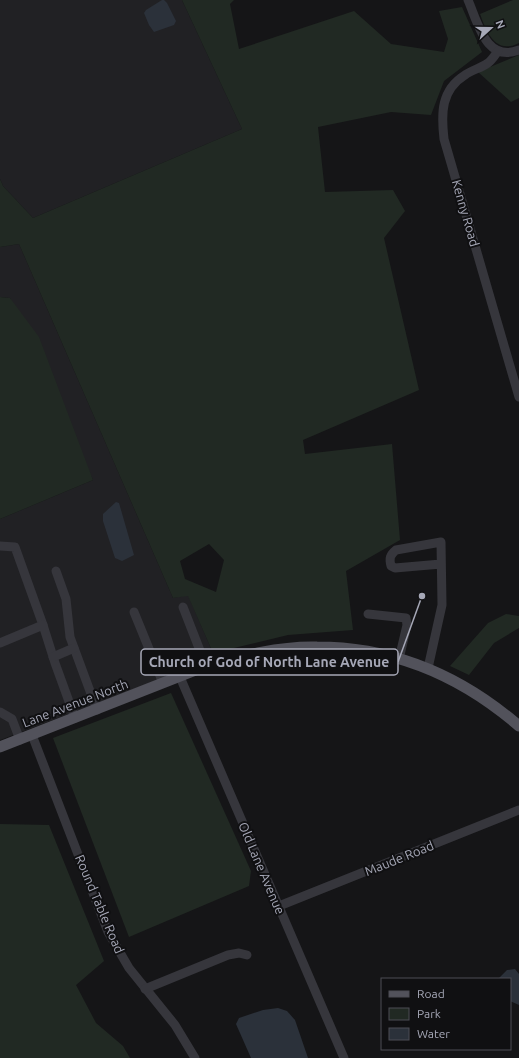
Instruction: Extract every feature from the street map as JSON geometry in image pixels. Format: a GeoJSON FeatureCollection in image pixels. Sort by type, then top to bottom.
{"type":"FeatureCollection","features":[{"type":"Feature","properties":{"kind":"main road","name":"Lane Avenue North"},"geometry":{"type":"LineString","coordinates":[[0,747],[206,666],[240,656],[273,650],[316,646],[360,650],[400,659],[428,668],[482,696],[519,726]]}},
{"type":"Feature","properties":{"kind":"street"},"geometry":{"type":"LineString","coordinates":[[468,0],[486,41],[491,47],[498,51],[512,52],[519,50]]}},
{"type":"Feature","properties":{"kind":"street","name":"Kenny Road"},"geometry":{"type":"LineString","coordinates":[[498,51],[488,63],[465,75],[454,84],[447,93],[444,102],[443,124],[444,139],[519,397]]}},
{"type":"Feature","properties":{"kind":"street"},"geometry":{"type":"LineString","coordinates":[[428,668],[442,605],[441,542],[396,550],[391,554],[389,561],[391,566],[395,568],[441,564]]}},
{"type":"Feature","properties":{"kind":"street"},"geometry":{"type":"LineString","coordinates":[[0,546],[15,547],[75,718]]}},
{"type":"Feature","properties":{"kind":"street"},"geometry":{"type":"LineString","coordinates":[[56,571],[66,599],[70,637],[97,710]]}},
{"type":"Feature","properties":{"kind":"street"},"geometry":{"type":"LineString","coordinates":[[183,607],[206,666]]}},
{"type":"Feature","properties":{"kind":"street"},"geometry":{"type":"LineString","coordinates":[[134,612],[163,684]]}},
{"type":"Feature","properties":{"kind":"street"},"geometry":{"type":"LineString","coordinates":[[368,614],[406,618],[407,625],[400,659]]}},
{"type":"Feature","properties":{"kind":"street"},"geometry":{"type":"LineString","coordinates":[[0,643],[43,625]]}},
{"type":"Feature","properties":{"kind":"street"},"geometry":{"type":"LineString","coordinates":[[53,657],[74,648]]}},
{"type":"Feature","properties":{"kind":"street","name":"Old Lane Avenue"},"geometry":{"type":"LineString","coordinates":[[180,677],[344,1058]]}},
{"type":"Feature","properties":{"kind":"street"},"geometry":{"type":"LineString","coordinates":[[0,712],[12,719],[20,740]]}},
{"type":"Feature","properties":{"kind":"street","name":"Round Table Road"},"geometry":{"type":"LineString","coordinates":[[32,735],[108,932],[129,968],[175,1025],[195,1058]]}},
{"type":"Feature","properties":{"kind":"street","name":"Maude Road"},"geometry":{"type":"LineString","coordinates":[[279,906],[519,810]]}},
{"type":"Feature","properties":{"kind":"street"},"geometry":{"type":"LineString","coordinates":[[145,989],[228,955],[239,953],[248,954]]}},
{"type":"Feature","properties":{"kind":"shaded area"},"geometry":{"type":"Polygon","coordinates":[[[0,0],[182,0],[242,129],[33,218],[3,186],[0,179],[0,0]]]}},
{"type":"Feature","properties":{"kind":"shaded area"},"geometry":{"type":"Polygon","coordinates":[[[19,244],[173,598],[188,595],[213,653],[210,660],[0,740],[0,519],[93,480],[10,298],[0,297],[0,247],[19,244]]]}},
{"type":"Feature","properties":{"kind":"green space"},"geometry":{"type":"Polygon","coordinates":[[[182,0],[234,0],[230,4],[239,49],[354,11],[391,44],[444,52],[448,39],[439,11],[462,7],[482,52],[444,81],[431,115],[391,112],[318,127],[325,192],[393,190],[405,211],[384,238],[419,390],[303,440],[305,454],[392,444],[400,540],[346,571],[353,630],[288,635],[213,653],[188,596],[173,598],[19,244],[0,247],[0,179],[3,186],[33,218],[242,129],[182,0]],[[209,544],[180,561],[185,579],[216,592],[224,560],[209,544]]]}},
{"type":"Feature","properties":{"kind":"green space"},"geometry":{"type":"Polygon","coordinates":[[[513,0],[519,0],[519,43],[511,46],[504,46],[498,44],[490,36],[480,14],[513,0]]]}},
{"type":"Feature","properties":{"kind":"green space"},"geometry":{"type":"Polygon","coordinates":[[[519,55],[519,98],[511,102],[478,72],[519,55]]]}},
{"type":"Feature","properties":{"kind":"green space"},"geometry":{"type":"Polygon","coordinates":[[[0,297],[10,298],[39,337],[93,480],[0,519],[0,297]]]}},
{"type":"Feature","properties":{"kind":"green space"},"geometry":{"type":"Polygon","coordinates":[[[506,614],[519,616],[519,628],[494,643],[469,675],[450,666],[488,623],[506,614]]]}},
{"type":"Feature","properties":{"kind":"green space"},"geometry":{"type":"Polygon","coordinates":[[[171,693],[251,871],[249,886],[129,937],[53,738],[171,693]]]}},
{"type":"Feature","properties":{"kind":"green space"},"geometry":{"type":"Polygon","coordinates":[[[0,824],[49,825],[104,961],[76,985],[96,1023],[123,1046],[130,1058],[0,1058],[0,824]]]}},
{"type":"Feature","properties":{"kind":"water"},"geometry":{"type":"Polygon","coordinates":[[[162,0],[167,3],[176,21],[174,25],[154,32],[144,13],[146,10],[162,0]]]}},
{"type":"Feature","properties":{"kind":"water"},"geometry":{"type":"Polygon","coordinates":[[[116,502],[119,503],[134,555],[122,561],[115,558],[103,521],[103,514],[116,502]]]}},
{"type":"Feature","properties":{"kind":"water"},"geometry":{"type":"Polygon","coordinates":[[[515,969],[519,974],[519,1005],[511,1001],[511,978],[499,978],[507,970],[515,969]]]}},
{"type":"Feature","properties":{"kind":"water"},"geometry":{"type":"Polygon","coordinates":[[[278,1008],[287,1011],[295,1020],[308,1058],[251,1058],[236,1024],[239,1018],[263,1010],[278,1008]]]}},
{"type":"Feature","properties":{"kind":"place","name":"Church of God of North Lane Avenue"},"geometry":{"type":"Point","coordinates":[422,596]}}]}
